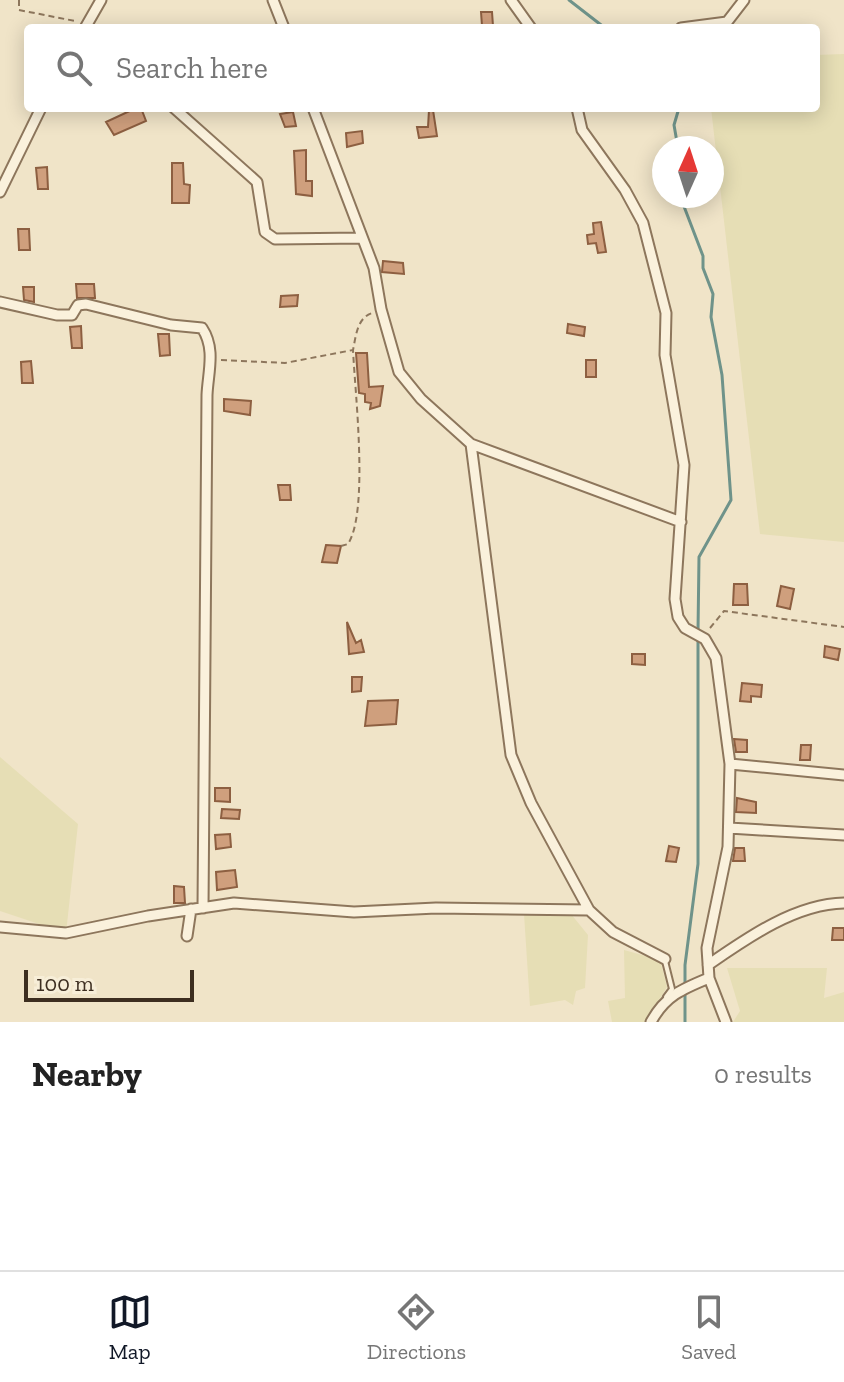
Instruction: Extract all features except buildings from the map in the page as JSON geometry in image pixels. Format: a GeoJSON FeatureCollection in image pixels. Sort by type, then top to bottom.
{"type":"FeatureCollection","features":[{"type":"Feature","properties":{"kind":"street"},"geometry":{"type":"LineString","coordinates":[[89,24],[101,0]]}},
{"type":"Feature","properties":{"kind":"street"},"geometry":{"type":"LineString","coordinates":[[273,0],[282,24]]}},
{"type":"Feature","properties":{"kind":"street"},"geometry":{"type":"LineString","coordinates":[[511,0],[528,24]]}},
{"type":"Feature","properties":{"kind":"street"},"geometry":{"type":"LineString","coordinates":[[712,24],[727,22],[744,0]]}},
{"type":"Feature","properties":{"kind":"street"},"geometry":{"type":"LineString","coordinates":[[0,192],[39,112]]}},
{"type":"Feature","properties":{"kind":"street"},"geometry":{"type":"LineString","coordinates":[[178,112],[257,182],[265,232],[269,236],[275,239],[362,238]]}},
{"type":"Feature","properties":{"kind":"street"},"geometry":{"type":"LineString","coordinates":[[315,112],[374,268],[381,309],[399,372],[421,399],[471,444],[681,522]]}},
{"type":"Feature","properties":{"kind":"street"},"geometry":{"type":"LineString","coordinates":[[578,112],[582,130],[625,190],[643,223],[666,313],[665,355],[684,465],[675,599],[678,617],[685,628],[712,646],[730,764],[729,828],[715,924],[707,948],[709,978],[726,1022]]}},
{"type":"Feature","properties":{"kind":"street"},"geometry":{"type":"LineString","coordinates":[[0,302],[57,315],[72,315],[78,305],[86,304],[171,325],[202,328],[209,338],[203,908]]}},
{"type":"Feature","properties":{"kind":"street"},"geometry":{"type":"LineString","coordinates":[[471,444],[511,755],[531,803],[589,910],[613,932],[665,959]]}},
{"type":"Feature","properties":{"kind":"street"},"geometry":{"type":"LineString","coordinates":[[730,764],[844,775]]}},
{"type":"Feature","properties":{"kind":"street"},"geometry":{"type":"LineString","coordinates":[[729,828],[844,835]]}},
{"type":"Feature","properties":{"kind":"street"},"geometry":{"type":"LineString","coordinates":[[0,927],[66,933],[234,903],[354,912],[436,908],[589,910]]}},
{"type":"Feature","properties":{"kind":"street"},"geometry":{"type":"LineString","coordinates":[[708,965],[792,914],[820,903],[844,903]]}},
{"type":"Feature","properties":{"kind":"street"},"geometry":{"type":"LineString","coordinates":[[187,936],[191,909]]}},
{"type":"Feature","properties":{"kind":"street"},"geometry":{"type":"LineString","coordinates":[[651,1022],[661,1003],[674,992],[709,978]]}},
{"type":"Feature","properties":{"kind":"lane"},"geometry":{"type":"LineString","coordinates":[[661,1003],[672,989],[665,959]]}},
{"type":"Feature","properties":{"kind":"path"},"geometry":{"type":"LineString","coordinates":[[19,0],[19,10],[79,24]]}},
{"type":"Feature","properties":{"kind":"path"},"geometry":{"type":"LineString","coordinates":[[341,546],[348,544],[353,536],[358,494],[353,350],[358,328],[366,315],[381,309]]}},
{"type":"Feature","properties":{"kind":"path"},"geometry":{"type":"LineString","coordinates":[[211,359],[285,363],[353,350]]}},
{"type":"Feature","properties":{"kind":"path"},"geometry":{"type":"LineString","coordinates":[[699,635],[724,611],[844,627]]}},
{"type":"Feature","properties":{"kind":"shaded area"},"geometry":{"type":"Polygon","coordinates":[[[844,54],[844,542],[760,534],[723,208],[724,136],[714,136],[711,112],[820,112],[820,55],[844,54]]]}},
{"type":"Feature","properties":{"kind":"shaded area"},"geometry":{"type":"Polygon","coordinates":[[[0,757],[78,824],[66,933],[0,911],[0,757]]]}},
{"type":"Feature","properties":{"kind":"shaded area"},"geometry":{"type":"Polygon","coordinates":[[[524,914],[571,914],[588,935],[585,988],[576,991],[573,1005],[565,1000],[530,1006],[524,914]]]}},
{"type":"Feature","properties":{"kind":"shaded area"},"geometry":{"type":"Polygon","coordinates":[[[624,950],[660,960],[667,987],[646,1022],[612,1022],[608,1001],[625,998],[624,950]]]}},
{"type":"Feature","properties":{"kind":"shaded area"},"geometry":{"type":"Polygon","coordinates":[[[727,968],[827,968],[824,998],[844,992],[844,1022],[733,1022],[740,1011],[727,968]]]}},
{"type":"Feature","properties":{"kind":"waterway"},"geometry":{"type":"LineString","coordinates":[[569,0],[600,24]]}},
{"type":"Feature","properties":{"kind":"waterway"},"geometry":{"type":"LineString","coordinates":[[676,136],[674,125],[678,112]]}},
{"type":"Feature","properties":{"kind":"waterway"},"geometry":{"type":"LineString","coordinates":[[685,208],[703,256],[703,268],[713,294],[711,317],[722,375],[731,500],[699,557],[698,631]]}},
{"type":"Feature","properties":{"kind":"waterway"},"geometry":{"type":"LineString","coordinates":[[685,1022],[685,965],[698,864],[698,639]]}}]}
